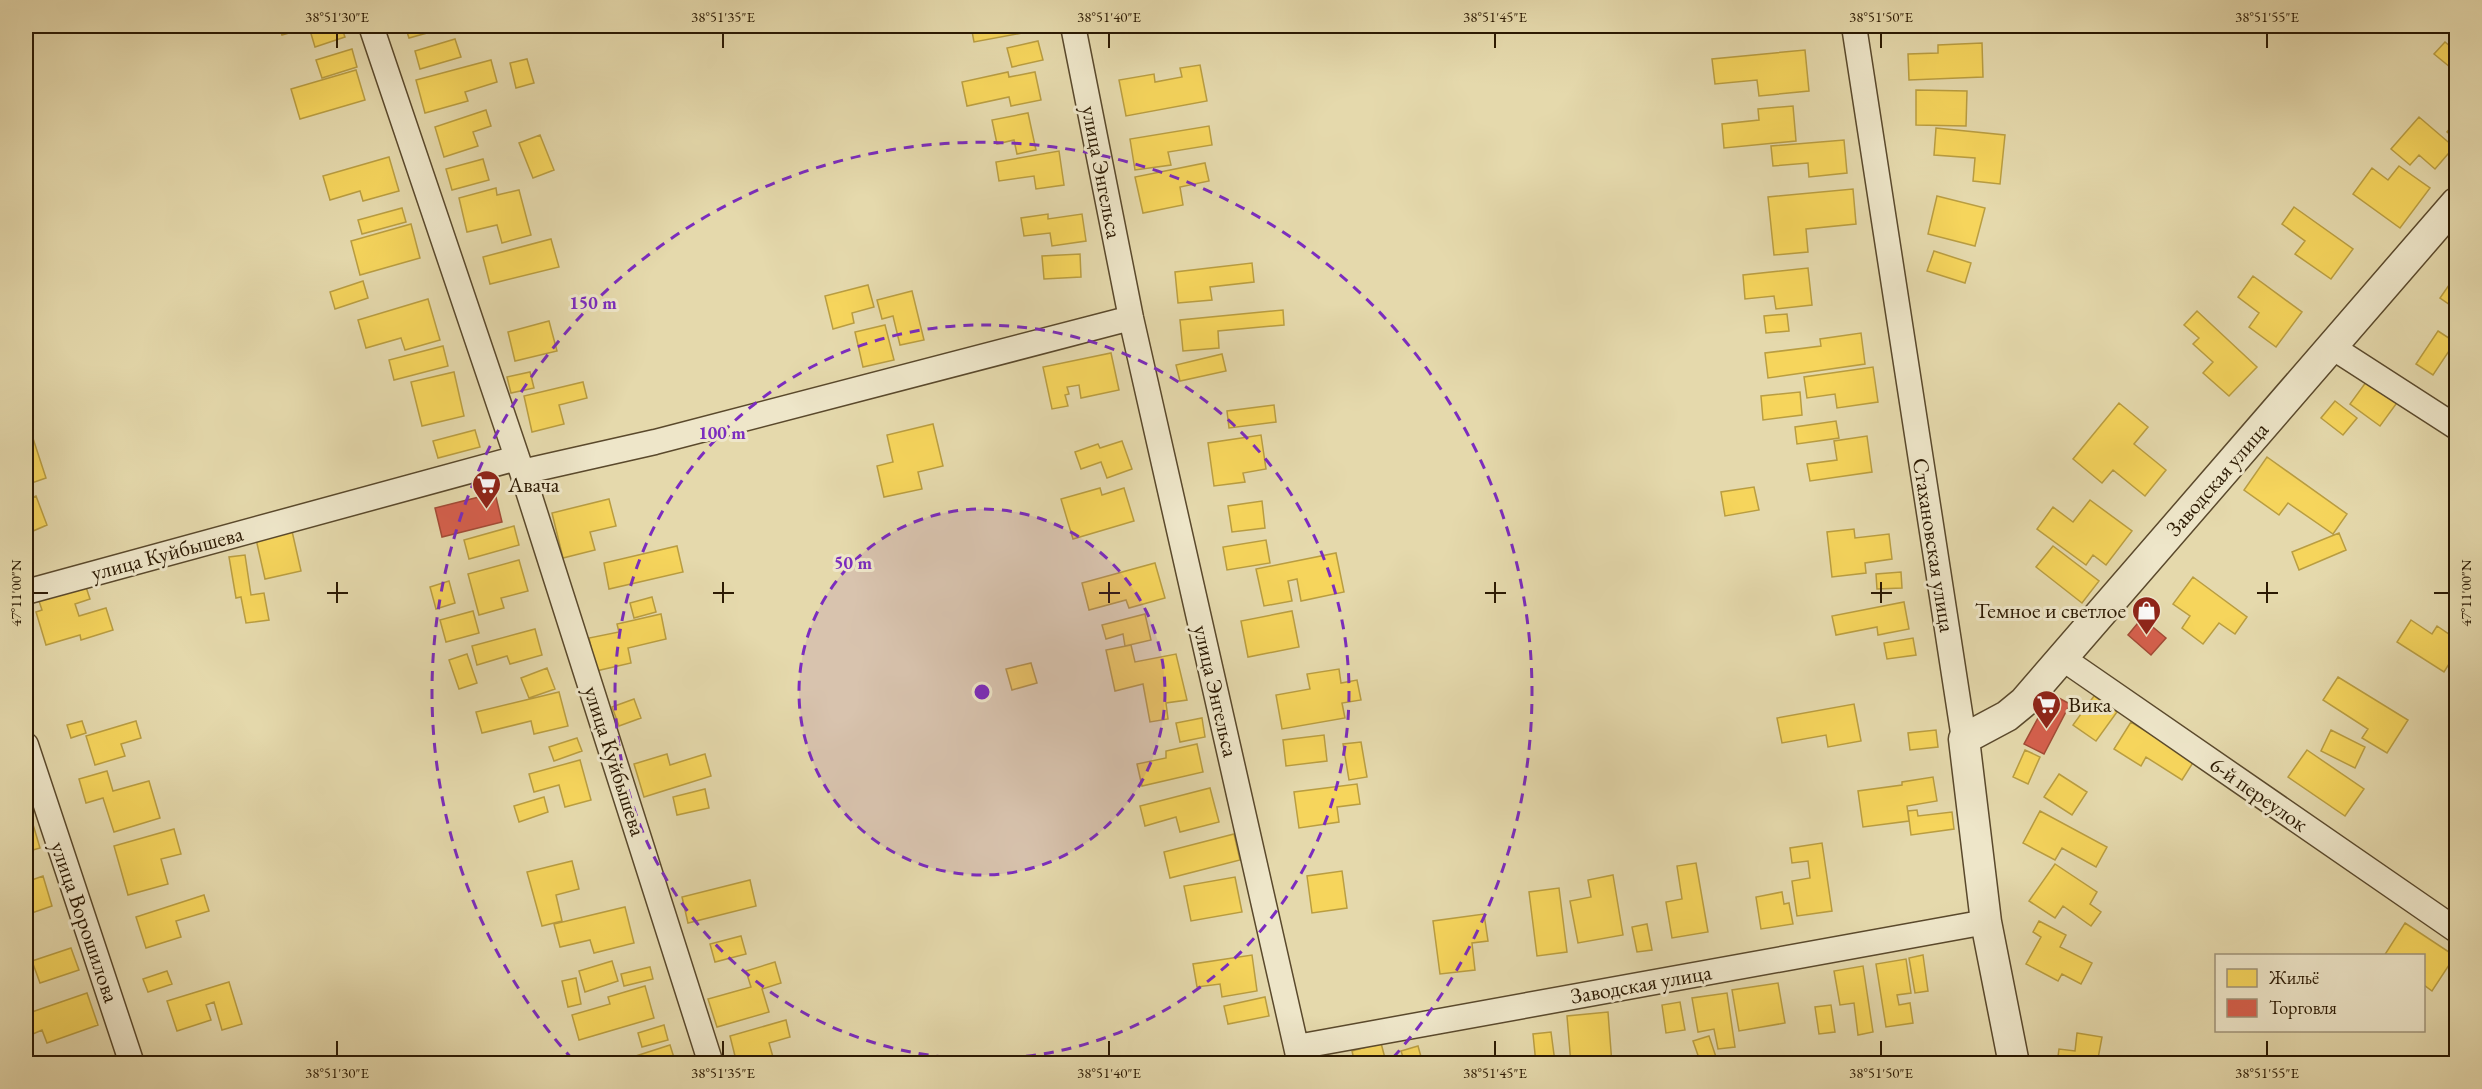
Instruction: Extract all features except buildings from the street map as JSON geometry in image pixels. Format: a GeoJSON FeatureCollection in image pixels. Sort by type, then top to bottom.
{"type":"FeatureCollection","features":[{"type":"Feature","properties":{"kind":"street","name":"улица Куйбышева"},"geometry":{"type":"LineString","coordinates":[[371,26],[520,465],[711,1064]]}},
{"type":"Feature","properties":{"kind":"street","name":"улица Энгельса"},"geometry":{"type":"LineString","coordinates":[[1073,26],[1131,318],[1298,1055]]}},
{"type":"Feature","properties":{"kind":"street","name":"Стахановская улица"},"geometry":{"type":"LineString","coordinates":[[1854,26],[1964,739],[1986,922],[2014,1064]]}},
{"type":"Feature","properties":{"kind":"street","name":"Заводская улица"},"geometry":{"type":"LineString","coordinates":[[1964,739],[2007,716],[2024,702],[2457,203]]}},
{"type":"Feature","properties":{"kind":"street"},"geometry":{"type":"LineString","coordinates":[[520,465],[655,442],[1131,318]]}},
{"type":"Feature","properties":{"kind":"street"},"geometry":{"type":"LineString","coordinates":[[2332,346],[2457,427]]}},
{"type":"Feature","properties":{"kind":"street","name":"улица Куйбышева"},"geometry":{"type":"LineString","coordinates":[[26,592],[520,465]]}},
{"type":"Feature","properties":{"kind":"street","name":"6-й переулок"},"geometry":{"type":"LineString","coordinates":[[2062,658],[2457,930]]}},
{"type":"Feature","properties":{"kind":"street","name":"улица Ворошилова"},"geometry":{"type":"LineString","coordinates":[[26,746],[132,1064]]}},
{"type":"Feature","properties":{"kind":"street","name":"Заводская улица"},"geometry":{"type":"LineString","coordinates":[[1298,1055],[1986,922]]}},
{"type":"Feature","properties":{"kind":"place","name":"Авача"},"geometry":{"type":"Point","coordinates":[487,510]}},
{"type":"Feature","properties":{"kind":"place","name":"Темное и светлое"},"geometry":{"type":"Point","coordinates":[2147,636]}},
{"type":"Feature","properties":{"kind":"place","name":"Вика"},"geometry":{"type":"Point","coordinates":[2047,730]}}]}
